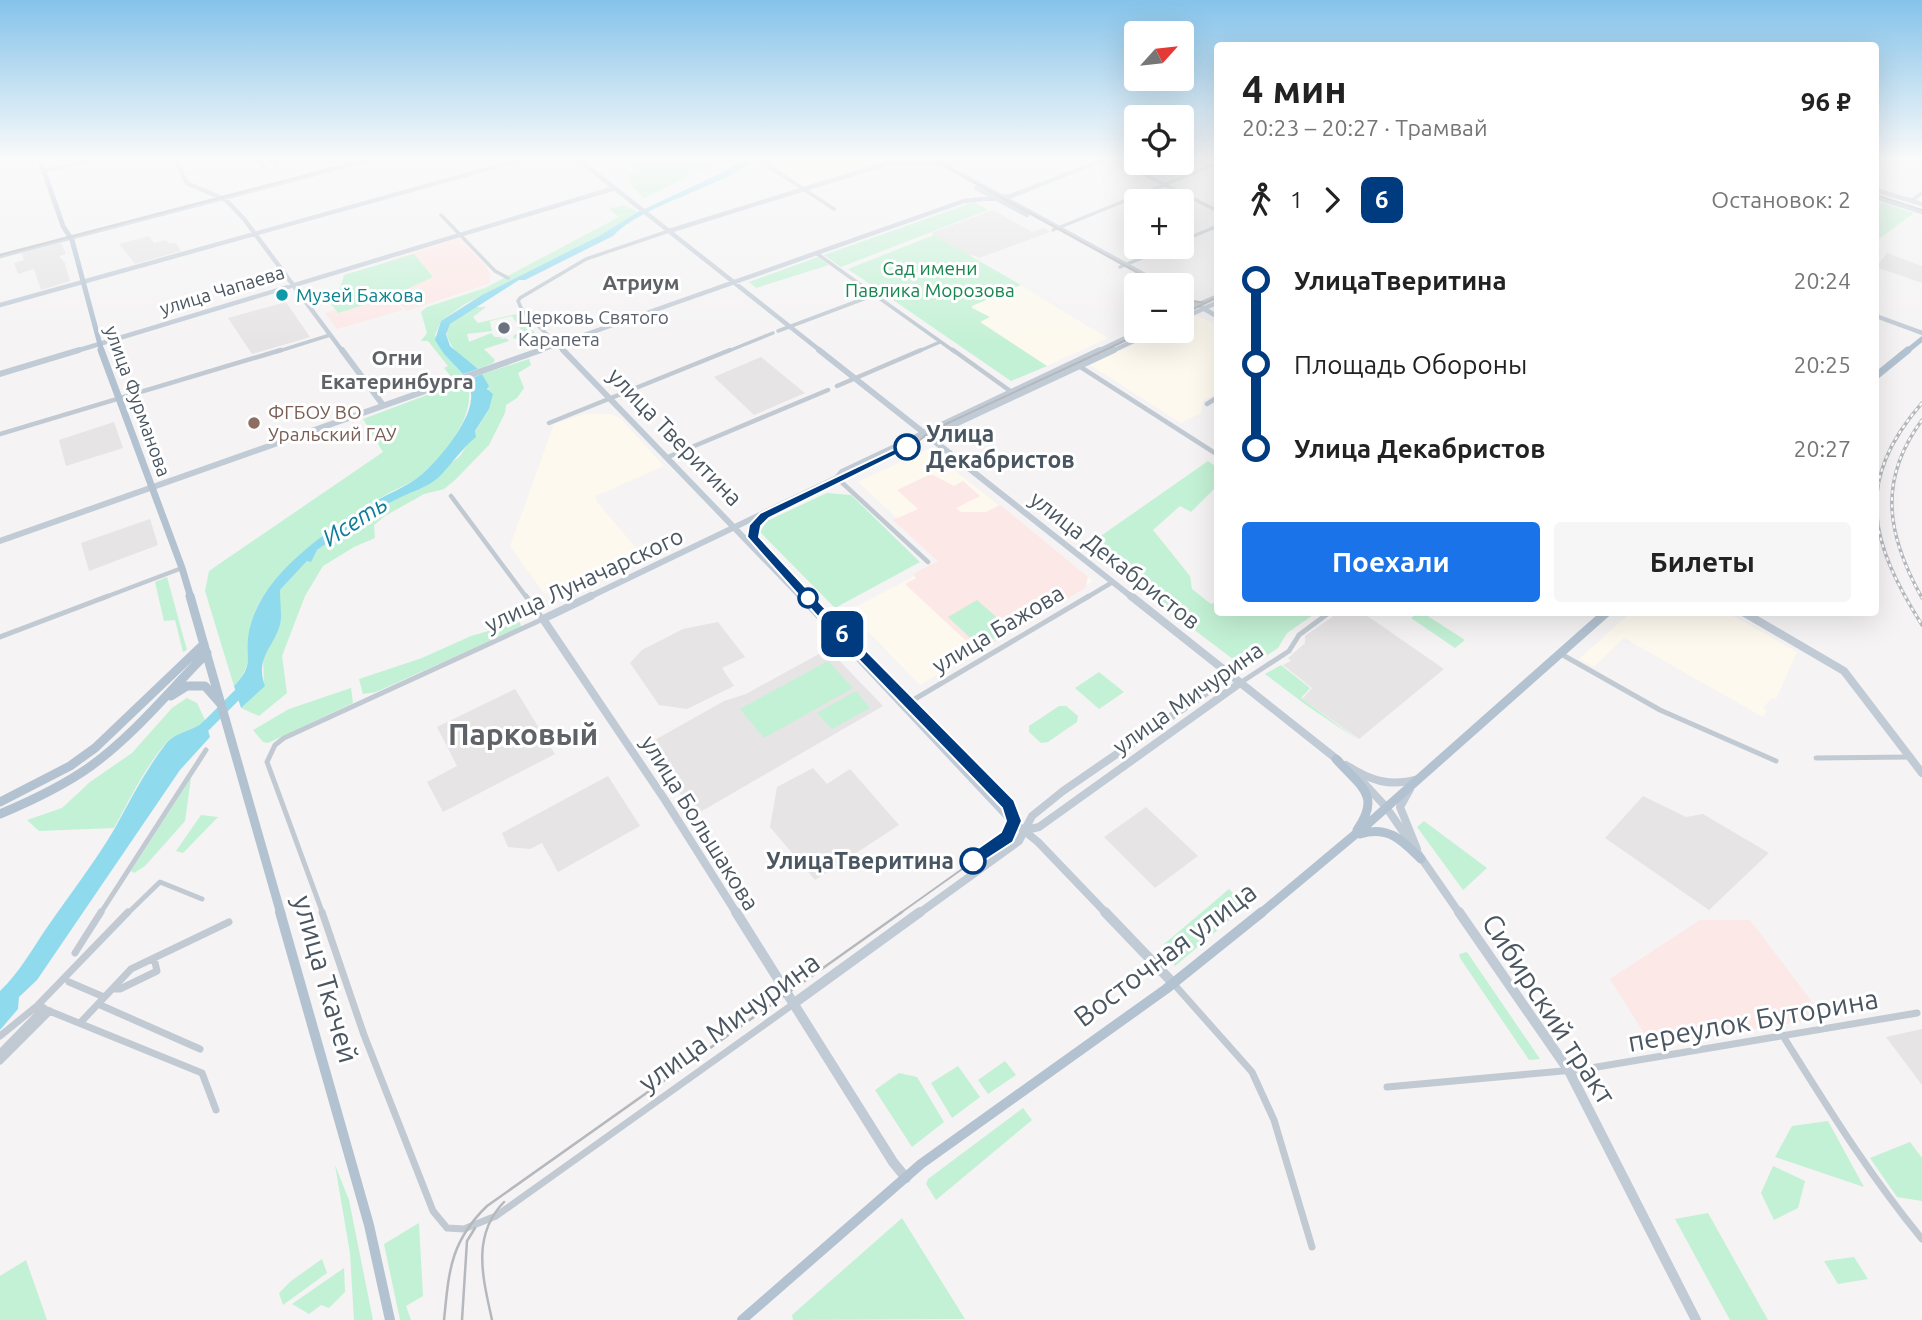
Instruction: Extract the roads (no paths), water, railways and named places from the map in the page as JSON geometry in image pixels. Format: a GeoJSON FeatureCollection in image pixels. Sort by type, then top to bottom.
{"type":"FeatureCollection","features":[{"type":"Feature","properties":{"kind":"main road","name":"улица Фурманова"},"geometry":{"type":"LineString","coordinates":[[63,222],[99,343],[183,568],[206,649]]}},
{"type":"Feature","properties":{"kind":"main road"},"geometry":{"type":"LineString","coordinates":[[0,254],[122,222]]}},
{"type":"Feature","properties":{"kind":"main road"},"geometry":{"type":"LineString","coordinates":[[69,236],[127,222]]}},
{"type":"Feature","properties":{"kind":"main road"},"geometry":{"type":"LineString","coordinates":[[247,222],[383,405]]}},
{"type":"Feature","properties":{"kind":"main road"},"geometry":{"type":"LineString","coordinates":[[0,305],[301,222]]}},
{"type":"Feature","properties":{"kind":"main road","name":"улица Чапаева"},"geometry":{"type":"LineString","coordinates":[[0,374],[503,222]]}},
{"type":"Feature","properties":{"kind":"main road","name":"улица Декабристов"},"geometry":{"type":"LineString","coordinates":[[657,222],[1336,759],[1386,807]]}},
{"type":"Feature","properties":{"kind":"main road"},"geometry":{"type":"LineString","coordinates":[[669,232],[702,222]]}},
{"type":"Feature","properties":{"kind":"main road"},"geometry":{"type":"LineString","coordinates":[[0,541],[905,222]]}},
{"type":"Feature","properties":{"kind":"main road"},"geometry":{"type":"LineString","coordinates":[[1041,222],[1134,273]]}},
{"type":"Feature","properties":{"kind":"main road"},"geometry":{"type":"LineString","coordinates":[[1044,222],[1056,229]]}},
{"type":"Feature","properties":{"kind":"main road"},"geometry":{"type":"LineString","coordinates":[[1123,266],[1138,273]]}},
{"type":"Feature","properties":{"kind":"main road"},"geometry":{"type":"LineString","coordinates":[[1194,310],[1214,298]]}},
{"type":"Feature","properties":{"kind":"main road"},"geometry":{"type":"LineString","coordinates":[[1194,308],[1214,303]]}},
{"type":"Feature","properties":{"kind":"main road"},"geometry":{"type":"LineString","coordinates":[[1194,304],[1198,307]]}},
{"type":"Feature","properties":{"kind":"main road"},"geometry":{"type":"LineString","coordinates":[[1194,306],[1214,315]]}},
{"type":"Feature","properties":{"kind":"main road"},"geometry":{"type":"LineString","coordinates":[[1879,315],[1922,332]]}},
{"type":"Feature","properties":{"kind":"main road","name":"улица Луначарского"},"geometry":{"type":"LineString","coordinates":[[1076,364],[1124,339]]}},
{"type":"Feature","properties":{"kind":"main road"},"geometry":{"type":"LineString","coordinates":[[1879,374],[1922,339]]}},
{"type":"Feature","properties":{"kind":"main road","name":"улица Луначарского"},"geometry":{"type":"LineString","coordinates":[[543,619],[837,478],[842,472],[915,436],[936,433],[1013,393],[1126,343]]}},
{"type":"Feature","properties":{"kind":"main road","name":"улица Тверитина"},"geometry":{"type":"LineString","coordinates":[[557,344],[735,526],[1012,820],[1026,830],[1173,983]]}},
{"type":"Feature","properties":{"kind":"main road","name":"Восточная улица"},"geometry":{"type":"LineString","coordinates":[[742,1320],[906,1178],[961,1135],[1173,983],[1351,839],[1603,616]]}},
{"type":"Feature","properties":{"kind":"main road"},"geometry":{"type":"LineString","coordinates":[[1750,616],[1844,671],[1922,773]]}},
{"type":"Feature","properties":{"kind":"main road","name":"улица Большакова"},"geometry":{"type":"LineString","coordinates":[[543,619],[665,800],[892,1162],[906,1178]]}},
{"type":"Feature","properties":{"kind":"main road"},"geometry":{"type":"LineString","coordinates":[[0,814],[48,791],[90,766],[148,715],[185,687],[213,687],[206,649]]}},
{"type":"Feature","properties":{"kind":"main road"},"geometry":{"type":"LineString","coordinates":[[148,715],[206,649]]}},
{"type":"Feature","properties":{"kind":"main road"},"geometry":{"type":"LineString","coordinates":[[0,802],[70,766],[95,748],[206,649]]}},
{"type":"Feature","properties":{"kind":"main road","name":"улица Мичурина"},"geometry":{"type":"LineString","coordinates":[[793,1004],[1019,841],[1030,818],[1063,791],[1230,676]]}},
{"type":"Feature","properties":{"kind":"main road","name":"улица Мичурина"},"geometry":{"type":"LineString","coordinates":[[1026,830],[1039,827],[1240,683]]}},
{"type":"Feature","properties":{"kind":"main road","name":"улица Ткачей"},"geometry":{"type":"LineString","coordinates":[[213,687],[232,737],[369,1225],[390,1320]]}},
{"type":"Feature","properties":{"kind":"main road"},"geometry":{"type":"LineString","coordinates":[[1336,759],[1380,784],[1392,786],[1418,779]]}},
{"type":"Feature","properties":{"kind":"main road"},"geometry":{"type":"LineString","coordinates":[[1336,759],[1361,789],[1370,807],[1351,839]]}},
{"type":"Feature","properties":{"kind":"main road"},"geometry":{"type":"LineString","coordinates":[[1418,779],[1400,807],[1421,859]]}},
{"type":"Feature","properties":{"kind":"main road","name":"Сибирский тракт"},"geometry":{"type":"LineString","coordinates":[[1386,807],[1569,1071],[1696,1320]]}},
{"type":"Feature","properties":{"kind":"main road"},"geometry":{"type":"LineString","coordinates":[[1351,839],[1377,829],[1388,831],[1400,838],[1421,859]]}},
{"type":"Feature","properties":{"kind":"street"},"geometry":{"type":"LineString","coordinates":[[448,222],[495,271],[508,278]]}},
{"type":"Feature","properties":{"kind":"street"},"geometry":{"type":"LineString","coordinates":[[1056,229],[1074,222]]}},
{"type":"Feature","properties":{"kind":"street"},"geometry":{"type":"LineString","coordinates":[[1194,236],[1214,228]]}},
{"type":"Feature","properties":{"kind":"street","name":"улица Тверитина"},"geometry":{"type":"LineString","coordinates":[[557,344],[519,306],[520,298],[572,265],[669,232]]}},
{"type":"Feature","properties":{"kind":"street"},"geometry":{"type":"LineString","coordinates":[[816,253],[1013,393]]}},
{"type":"Feature","properties":{"kind":"street"},"geometry":{"type":"LineString","coordinates":[[1123,266],[1140,259]]}},
{"type":"Feature","properties":{"kind":"street"},"geometry":{"type":"LineString","coordinates":[[550,423],[874,295]]}},
{"type":"Feature","properties":{"kind":"street"},"geometry":{"type":"LineString","coordinates":[[0,434],[330,335]]}},
{"type":"Feature","properties":{"kind":"street"},"geometry":{"type":"LineString","coordinates":[[836,386],[940,342]]}},
{"type":"Feature","properties":{"kind":"street"},"geometry":{"type":"LineString","coordinates":[[1076,364],[1214,452]]}},
{"type":"Feature","properties":{"kind":"street"},"geometry":{"type":"LineString","coordinates":[[668,457],[828,390]]}},
{"type":"Feature","properties":{"kind":"street"},"geometry":{"type":"LineString","coordinates":[[1208,404],[1214,400]]}},
{"type":"Feature","properties":{"kind":"street"},"geometry":{"type":"LineString","coordinates":[[837,478],[928,562]]}},
{"type":"Feature","properties":{"kind":"street","name":"улица Большакова"},"geometry":{"type":"LineString","coordinates":[[451,496],[543,619]]}},
{"type":"Feature","properties":{"kind":"street"},"geometry":{"type":"LineString","coordinates":[[0,637],[183,568]]}},
{"type":"Feature","properties":{"kind":"street","name":"улица Бажова"},"geometry":{"type":"LineString","coordinates":[[904,706],[1111,583]]}},
{"type":"Feature","properties":{"kind":"street","name":"улица Мичурина"},"geometry":{"type":"LineString","coordinates":[[1240,683],[1289,651],[1298,635],[1324,616]]}},
{"type":"Feature","properties":{"kind":"street","name":"улица Луначарского"},"geometry":{"type":"LineString","coordinates":[[269,755],[275,745],[284,738],[543,619]]}},
{"type":"Feature","properties":{"kind":"street"},"geometry":{"type":"LineString","coordinates":[[1561,654],[1660,710],[1776,761]]}},
{"type":"Feature","properties":{"kind":"street"},"geometry":{"type":"LineString","coordinates":[[75,953],[206,750]]}},
{"type":"Feature","properties":{"kind":"street","name":"улица Ткачей"},"geometry":{"type":"LineString","coordinates":[[269,755],[267,768],[315,891],[365,1035],[432,1211],[447,1228]]}},
{"type":"Feature","properties":{"kind":"street"},"geometry":{"type":"LineString","coordinates":[[1816,758],[1910,757]]}},
{"type":"Feature","properties":{"kind":"street"},"geometry":{"type":"LineString","coordinates":[[0,1053],[160,882],[202,899]]}},
{"type":"Feature","properties":{"kind":"street"},"geometry":{"type":"LineString","coordinates":[[80,1023],[131,969],[229,922]]}},
{"type":"Feature","properties":{"kind":"street"},"geometry":{"type":"LineString","coordinates":[[113,989],[120,989],[157,971],[154,958]]}},
{"type":"Feature","properties":{"kind":"street"},"geometry":{"type":"LineString","coordinates":[[69,982],[104,997]]}},
{"type":"Feature","properties":{"kind":"street","name":"улица Тверитина"},"geometry":{"type":"LineString","coordinates":[[1173,983],[1252,1072],[1273,1120],[1312,1247]]}},
{"type":"Feature","properties":{"kind":"street"},"geometry":{"type":"LineString","coordinates":[[98,1004],[200,1049]]}},
{"type":"Feature","properties":{"kind":"street","name":"улица Мичурина"},"geometry":{"type":"LineString","coordinates":[[447,1228],[468,1228],[496,1216],[793,1004]]}},
{"type":"Feature","properties":{"kind":"street"},"geometry":{"type":"LineString","coordinates":[[43,1008],[202,1073],[216,1110]]}},
{"type":"Feature","properties":{"kind":"street"},"geometry":{"type":"LineString","coordinates":[[0,1036],[43,1008]]}},
{"type":"Feature","properties":{"kind":"street"},"geometry":{"type":"LineString","coordinates":[[0,1061],[43,1008]]}},
{"type":"Feature","properties":{"kind":"street","name":"переулок Буторина"},"geometry":{"type":"LineString","coordinates":[[1387,1087],[1569,1071],[1917,1013]]}},
{"type":"Feature","properties":{"kind":"street"},"geometry":{"type":"LineString","coordinates":[[1783,1036],[1862,1163],[1922,1240]]}},
{"type":"Feature","properties":{"kind":"water"},"geometry":{"type":"Polygon","coordinates":[[[622,222],[631,222],[613,236],[525,280],[519,280],[450,324],[446,334],[450,346],[478,369],[463,374],[444,354],[435,340],[441,321],[482,295],[622,222]]]}},
{"type":"Feature","properties":{"kind":"water"},"geometry":{"type":"Polygon","coordinates":[[[482,374],[489,386],[487,389],[493,394],[489,409],[475,431],[476,437],[443,473],[428,485],[375,511],[317,550],[311,562],[307,561],[280,590],[280,626],[262,666],[265,686],[241,708],[234,686],[245,672],[252,620],[270,586],[296,558],[328,531],[361,509],[410,483],[428,468],[444,451],[465,419],[471,397],[467,380],[482,374]]]}},
{"type":"Feature","properties":{"kind":"water"},"geometry":{"type":"Polygon","coordinates":[[[205,720],[210,737],[180,770],[37,980],[19,997],[18,1009],[0,1030],[0,991],[20,968],[99,853],[165,745],[174,736],[205,720]]]}},
{"type":"Feature","properties":{"kind":"waterway","name":"Исеть"},"geometry":{"type":"LineString","coordinates":[[198,734],[246,686]]}},
{"type":"Feature","properties":{"kind":"tram line"},"geometry":{"type":"LineString","coordinates":[[0,255],[128,222]]}},
{"type":"Feature","properties":{"kind":"tram line"},"geometry":{"type":"LineString","coordinates":[[1045,222],[1138,273]]}},
{"type":"Feature","properties":{"kind":"tram line"},"geometry":{"type":"LineString","coordinates":[[1194,309],[1214,299]]}},
{"type":"Feature","properties":{"kind":"tram line"},"geometry":{"type":"LineString","coordinates":[[1194,301],[1205,303]]}},
{"type":"Feature","properties":{"kind":"tram line"},"geometry":{"type":"LineString","coordinates":[[899,914],[1003,840],[1012,826],[1011,811],[1005,800],[760,548],[753,537],[757,522],[917,442],[933,430],[1124,341]]}},
{"type":"Feature","properties":{"kind":"tram line","name":"6"},"geometry":{"type":"LineString","coordinates":[[907,447],[760,518],[755,525],[753,537],[760,548],[1009,805],[1014,821],[1007,837],[973,861]]}},
{"type":"Feature","properties":{"kind":"tram line"},"geometry":{"type":"LineString","coordinates":[[444,1320],[450,1272],[458,1245],[465,1232],[487,1206],[902,912]]}},
{"type":"Feature","properties":{"kind":"tram line"},"geometry":{"type":"LineString","coordinates":[[492,1320],[483,1273],[483,1243],[494,1215],[504,1202]]}},
{"type":"Feature","properties":{"kind":"tram line"},"geometry":{"type":"LineString","coordinates":[[462,1320],[467,1241],[475,1228]]}},
{"type":"Feature","properties":{"kind":"railway"},"geometry":{"type":"LineString","coordinates":[[1879,483],[1886,459],[1900,432],[1922,403]]}},
{"type":"Feature","properties":{"kind":"railway"},"geometry":{"type":"LineString","coordinates":[[1922,420],[1898,465],[1892,508],[1901,552],[1922,598]]}},
{"type":"Feature","properties":{"kind":"railway"},"geometry":{"type":"LineString","coordinates":[[1879,526],[1890,566],[1922,625]]}},
{"type":"Feature","properties":{"kind":"place","name":"Музей Бажова"},"geometry":{"type":"Point","coordinates":[282,295]}},
{"type":"Feature","properties":{"kind":"place","name":"Церковь Святого Карапета"},"geometry":{"type":"Point","coordinates":[504,328]}},
{"type":"Feature","properties":{"kind":"place","name":"ФГБОУ ВО Уральский ГАУ"},"geometry":{"type":"Point","coordinates":[254,423]}},
{"type":"Feature","properties":{"kind":"place","name":"Улица Декабристов"},"geometry":{"type":"Point","coordinates":[907,447]}},
{"type":"Feature","properties":{"kind":"place","name":"УлицаТверитина"},"geometry":{"type":"Point","coordinates":[973,861]}},
{"type":"Feature","properties":{"kind":"district","name":"Атриум"},"geometry":{"type":"Point","coordinates":[641,283]}},
{"type":"Feature","properties":{"kind":"district","name":"Огни Екатеринбурга"},"geometry":{"type":"Point","coordinates":[397,370]}},
{"type":"Feature","properties":{"kind":"district","name":"Парковый"},"geometry":{"type":"Point","coordinates":[523,735]}},
{"type":"Feature","properties":{"kind":"park label","name":"Сад имени Павлика Морозова"},"geometry":{"type":"Point","coordinates":[930,279]}}]}
